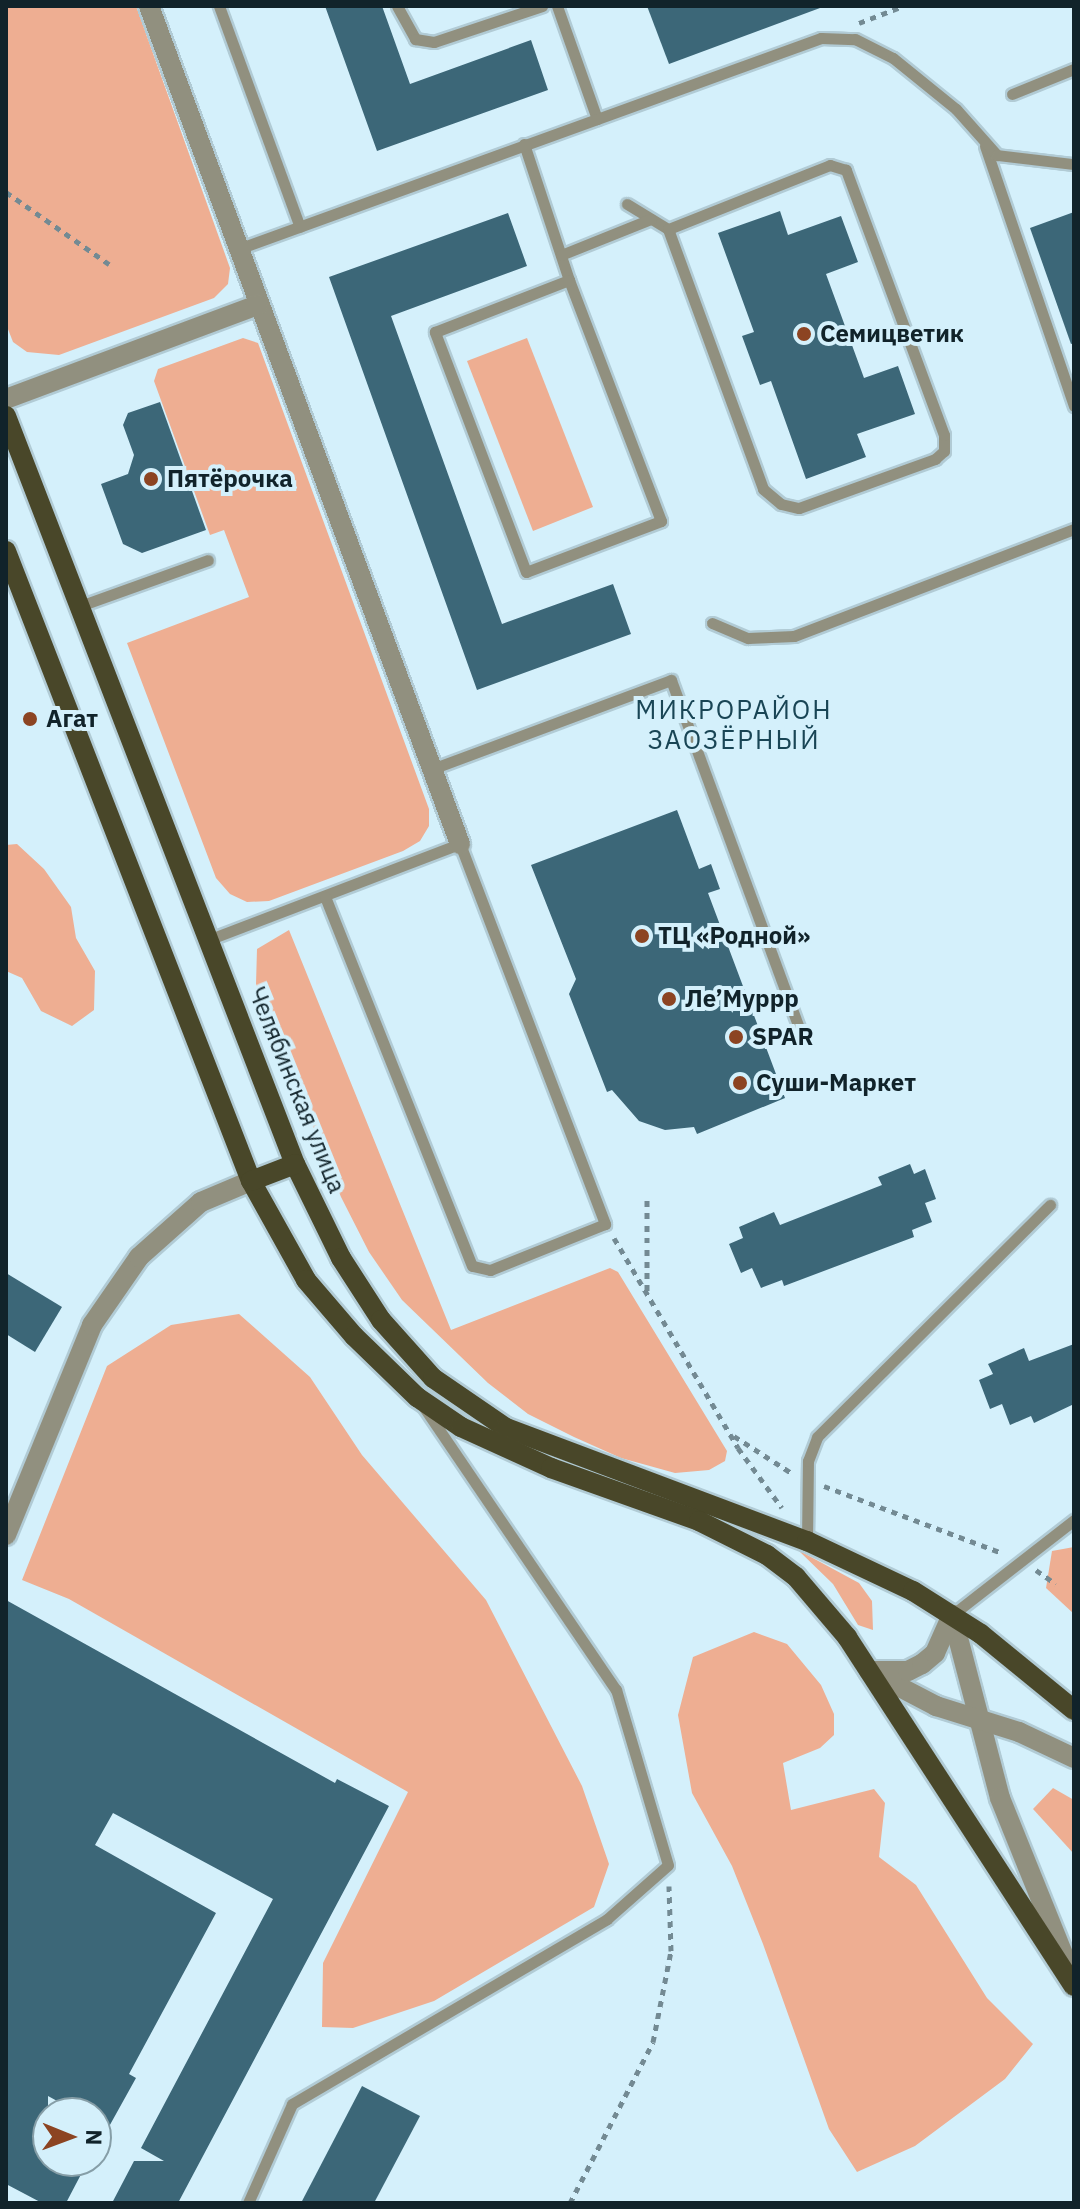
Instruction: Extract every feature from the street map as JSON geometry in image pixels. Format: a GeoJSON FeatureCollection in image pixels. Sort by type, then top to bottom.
{"type":"FeatureCollection","features":[{"type":"Feature","properties":{"kind":"main road","name":"Челябинская улица"},"geometry":{"type":"LineString","coordinates":[[6,416],[77,608],[295,1164],[341,1258],[373,1308],[433,1378],[530,1438],[807,1541],[952,1615],[1074,1710]]}},
{"type":"Feature","properties":{"kind":"main road"},"geometry":{"type":"LineString","coordinates":[[6,551],[16,598],[251,1181],[306,1280],[417,1397],[461,1427],[513,1451],[734,1537],[796,1577],[869,1671],[1074,1986]]}},
{"type":"Feature","properties":{"kind":"main road"},"geometry":{"type":"LineString","coordinates":[[251,1181],[295,1164]]}},
{"type":"Feature","properties":{"kind":"street"},"geometry":{"type":"LineString","coordinates":[[149,6],[460,844]]}},
{"type":"Feature","properties":{"kind":"street"},"geometry":{"type":"LineString","coordinates":[[6,399],[258,305]]}},
{"type":"Feature","properties":{"kind":"street"},"geometry":{"type":"LineString","coordinates":[[6,1535],[92,1325],[139,1257],[201,1202],[251,1181]]}},
{"type":"Feature","properties":{"kind":"street"},"geometry":{"type":"LineString","coordinates":[[869,1671],[892,1673],[922,1664],[935,1653],[952,1615]]}},
{"type":"Feature","properties":{"kind":"street"},"geometry":{"type":"LineString","coordinates":[[952,1615],[1000,1798],[1074,1979]]}},
{"type":"Feature","properties":{"kind":"street"},"geometry":{"type":"LineString","coordinates":[[869,1671],[902,1692],[981,1723],[1019,1732],[1074,1758]]}},
{"type":"Feature","properties":{"kind":"lane"},"geometry":{"type":"LineString","coordinates":[[219,6],[300,227]]}},
{"type":"Feature","properties":{"kind":"lane"},"geometry":{"type":"LineString","coordinates":[[397,6],[415,39],[434,42],[542,6]]}},
{"type":"Feature","properties":{"kind":"lane"},"geometry":{"type":"LineString","coordinates":[[557,6],[597,119]]}},
{"type":"Feature","properties":{"kind":"lane"},"geometry":{"type":"LineString","coordinates":[[238,249],[821,38],[855,39],[924,80],[985,144],[1010,159],[1073,165]]}},
{"type":"Feature","properties":{"kind":"lane"},"geometry":{"type":"LineString","coordinates":[[1012,94],[1074,69]]}},
{"type":"Feature","properties":{"kind":"lane"},"geometry":{"type":"LineString","coordinates":[[524,144],[569,280],[661,521],[526,572],[435,332],[569,280]]}},
{"type":"Feature","properties":{"kind":"lane"},"geometry":{"type":"LineString","coordinates":[[985,144],[1074,406]]}},
{"type":"Feature","properties":{"kind":"lane"},"geometry":{"type":"LineString","coordinates":[[627,204],[668,229],[763,489],[781,504],[799,508],[935,459],[944,451],[944,435],[846,170],[830,165],[668,229]]}},
{"type":"Feature","properties":{"kind":"lane"},"geometry":{"type":"LineString","coordinates":[[561,255],[651,219]]}},
{"type":"Feature","properties":{"kind":"lane"},"geometry":{"type":"LineString","coordinates":[[712,623],[748,638],[794,636],[1074,529]]}},
{"type":"Feature","properties":{"kind":"lane"},"geometry":{"type":"LineString","coordinates":[[77,608],[208,560]]}},
{"type":"Feature","properties":{"kind":"lane"},"geometry":{"type":"LineString","coordinates":[[432,769],[671,680],[803,1039]]}},
{"type":"Feature","properties":{"kind":"lane"},"geometry":{"type":"LineString","coordinates":[[208,940],[460,844],[605,1224],[490,1270],[472,1266],[325,897]]}},
{"type":"Feature","properties":{"kind":"lane"},"geometry":{"type":"LineString","coordinates":[[807,1541],[810,1447],[817,1437],[1050,1205]]}},
{"type":"Feature","properties":{"kind":"lane"},"geometry":{"type":"LineString","coordinates":[[248,2203],[292,2104],[607,1919],[668,1865],[616,1690],[417,1397]]}},
{"type":"Feature","properties":{"kind":"lane"},"geometry":{"type":"LineString","coordinates":[[952,1615],[1074,1520]]}},
{"type":"Feature","properties":{"kind":"path"},"geometry":{"type":"LineString","coordinates":[[6,192],[109,264]]}},
{"type":"Feature","properties":{"kind":"path"},"geometry":{"type":"LineString","coordinates":[[647,1200],[647,1293]]}},
{"type":"Feature","properties":{"kind":"path"},"geometry":{"type":"LineString","coordinates":[[605,1224],[730,1433],[807,1541]]}},
{"type":"Feature","properties":{"kind":"path"},"geometry":{"type":"LineString","coordinates":[[730,1433],[763,1459],[808,1480],[1022,1561],[1056,1584]]}},
{"type":"Feature","properties":{"kind":"path"},"geometry":{"type":"LineString","coordinates":[[570,2203],[653,2042],[671,1951],[668,1865]]}},
{"type":"Feature","properties":{"kind":"shaded area"},"geometry":{"type":"Polygon","coordinates":[[[6,6],[136,6],[230,268],[228,284],[214,298],[59,355],[27,352],[13,342],[6,324],[6,6]]]}},
{"type":"Feature","properties":{"kind":"shaded area"},"geometry":{"type":"Polygon","coordinates":[[[243,338],[258,343],[429,809],[429,826],[420,841],[403,851],[269,901],[247,902],[230,894],[216,878],[127,643],[249,597],[224,530],[210,535],[154,381],[158,369],[243,338]]]}},
{"type":"Feature","properties":{"kind":"shaded area"},"geometry":{"type":"Polygon","coordinates":[[[527,338],[593,507],[533,531],[467,361],[527,338]]]}},
{"type":"Feature","properties":{"kind":"shaded area"},"geometry":{"type":"Polygon","coordinates":[[[17,844],[44,869],[71,907],[76,938],[95,971],[94,1010],[72,1026],[41,1011],[22,978],[6,971],[6,845],[17,844]]]}},
{"type":"Feature","properties":{"kind":"shaded area"},"geometry":{"type":"Polygon","coordinates":[[[289,930],[451,1330],[610,1268],[618,1272],[727,1451],[725,1461],[709,1470],[675,1473],[621,1458],[574,1437],[528,1414],[488,1383],[402,1300],[369,1252],[341,1197],[256,984],[257,949],[289,930]]]}},
{"type":"Feature","properties":{"kind":"shaded area"},"geometry":{"type":"Polygon","coordinates":[[[239,1314],[310,1377],[362,1455],[486,1600],[582,1786],[609,1864],[594,1907],[434,2001],[353,2028],[322,2027],[323,1963],[408,1792],[69,1599],[22,1580],[107,1366],[171,1325],[239,1314]]]}},
{"type":"Feature","properties":{"kind":"shaded area"},"geometry":{"type":"Polygon","coordinates":[[[1074,1547],[1074,1614],[1046,1588],[1052,1551],[1074,1547]]]}},
{"type":"Feature","properties":{"kind":"shaded area"},"geometry":{"type":"Polygon","coordinates":[[[798,1550],[859,1583],[872,1601],[873,1630],[858,1625],[833,1584],[798,1550]]]}},
{"type":"Feature","properties":{"kind":"shaded area"},"geometry":{"type":"Polygon","coordinates":[[[754,1632],[787,1644],[821,1685],[834,1714],[834,1735],[820,1748],[783,1763],[791,1810],[874,1789],[885,1803],[879,1857],[916,1885],[987,1998],[1033,2044],[1005,2079],[915,2146],[857,2172],[829,2129],[732,1866],[692,1793],[678,1715],[693,1657],[754,1632]]]}},
{"type":"Feature","properties":{"kind":"shaded area"},"geometry":{"type":"Polygon","coordinates":[[[1053,1788],[1074,1800],[1074,1854],[1033,1809],[1053,1788]]]}},
{"type":"Feature","properties":{"kind":"building"},"geometry":{"type":"Polygon","coordinates":[[[325,6],[382,6],[410,84],[531,40],[548,90],[377,151],[325,6]]]}},
{"type":"Feature","properties":{"kind":"building"},"geometry":{"type":"Polygon","coordinates":[[[647,6],[819,6],[820,8],[669,64],[647,6]]]}},
{"type":"Feature","properties":{"kind":"building"},"geometry":{"type":"Polygon","coordinates":[[[780,211],[788,235],[841,216],[858,262],[826,274],[864,378],[898,366],[915,414],[857,434],[866,457],[806,479],[771,381],[760,385],[742,336],[754,332],[718,233],[780,211]]]}},
{"type":"Feature","properties":{"kind":"building"},"geometry":{"type":"Polygon","coordinates":[[[1074,212],[1074,343],[1071,344],[1030,228],[1074,212]]]}},
{"type":"Feature","properties":{"kind":"building"},"geometry":{"type":"Polygon","coordinates":[[[508,213],[527,266],[391,316],[502,624],[613,584],[631,634],[477,690],[329,277],[508,213]]]}},
{"type":"Feature","properties":{"kind":"building","name":"Пятёрочка"},"geometry":{"type":"Polygon","coordinates":[[[160,402],[206,530],[142,553],[123,544],[101,484],[128,474],[134,455],[123,425],[128,413],[160,402]]]}},
{"type":"Feature","properties":{"kind":"building","name":"ТЦ «Родной»"},"geometry":{"type":"Polygon","coordinates":[[[677,810],[699,869],[711,864],[720,889],[708,893],[785,1098],[697,1134],[694,1127],[665,1130],[639,1121],[612,1090],[607,1092],[569,994],[576,979],[531,865],[677,810]]]}},
{"type":"Feature","properties":{"kind":"building"},"geometry":{"type":"Polygon","coordinates":[[[910,1164],[914,1174],[925,1169],[936,1199],[925,1203],[932,1222],[912,1230],[914,1237],[784,1286],[782,1280],[761,1288],[752,1268],[741,1273],[729,1244],[743,1238],[739,1227],[774,1212],[780,1225],[882,1185],[878,1177],[910,1164]]]}},
{"type":"Feature","properties":{"kind":"building"},"geometry":{"type":"Polygon","coordinates":[[[6,1273],[62,1307],[35,1352],[6,1334],[6,1273]]]}},
{"type":"Feature","properties":{"kind":"building"},"geometry":{"type":"Polygon","coordinates":[[[1074,1344],[1074,1404],[1034,1423],[1031,1416],[1010,1425],[1002,1404],[990,1409],[979,1380],[993,1374],[988,1364],[1024,1348],[1029,1361],[1074,1344]]]}},
{"type":"Feature","properties":{"kind":"building"},"geometry":{"type":"Polygon","coordinates":[[[6,1600],[335,1783],[337,1779],[389,1806],[178,2203],[112,2203],[134,2161],[164,2161],[141,2148],[273,1899],[113,1813],[95,1845],[216,1913],[129,2074],[136,2078],[112,2121],[112,2097],[32,2097],[32,2177],[80,2177],[66,2203],[42,2203],[6,2184],[6,1600]]]}},
{"type":"Feature","properties":{"kind":"building"},"geometry":{"type":"Polygon","coordinates":[[[362,2086],[420,2116],[374,2203],[301,2203],[362,2086]]]}},
{"type":"Feature","properties":{"kind":"place","name":"Семицветик"},"geometry":{"type":"Point","coordinates":[804,334]}},
{"type":"Feature","properties":{"kind":"place","name":"Пятёрочка"},"geometry":{"type":"Point","coordinates":[151,479]}},
{"type":"Feature","properties":{"kind":"place","name":"Агат"},"geometry":{"type":"Point","coordinates":[30,719]}},
{"type":"Feature","properties":{"kind":"place","name":"ТЦ «Родной»"},"geometry":{"type":"Point","coordinates":[642,936]}},
{"type":"Feature","properties":{"kind":"place","name":"Ле’Муррр"},"geometry":{"type":"Point","coordinates":[669,999]}},
{"type":"Feature","properties":{"kind":"place","name":"SPAR"},"geometry":{"type":"Point","coordinates":[736,1037]}},
{"type":"Feature","properties":{"kind":"place","name":"Суши-Маркет"},"geometry":{"type":"Point","coordinates":[740,1083]}},
{"type":"Feature","properties":{"kind":"district","name":"МИКРОРАЙОН ЗАОЗЁРНЫЙ"},"geometry":{"type":"Point","coordinates":[734,725]}}]}
